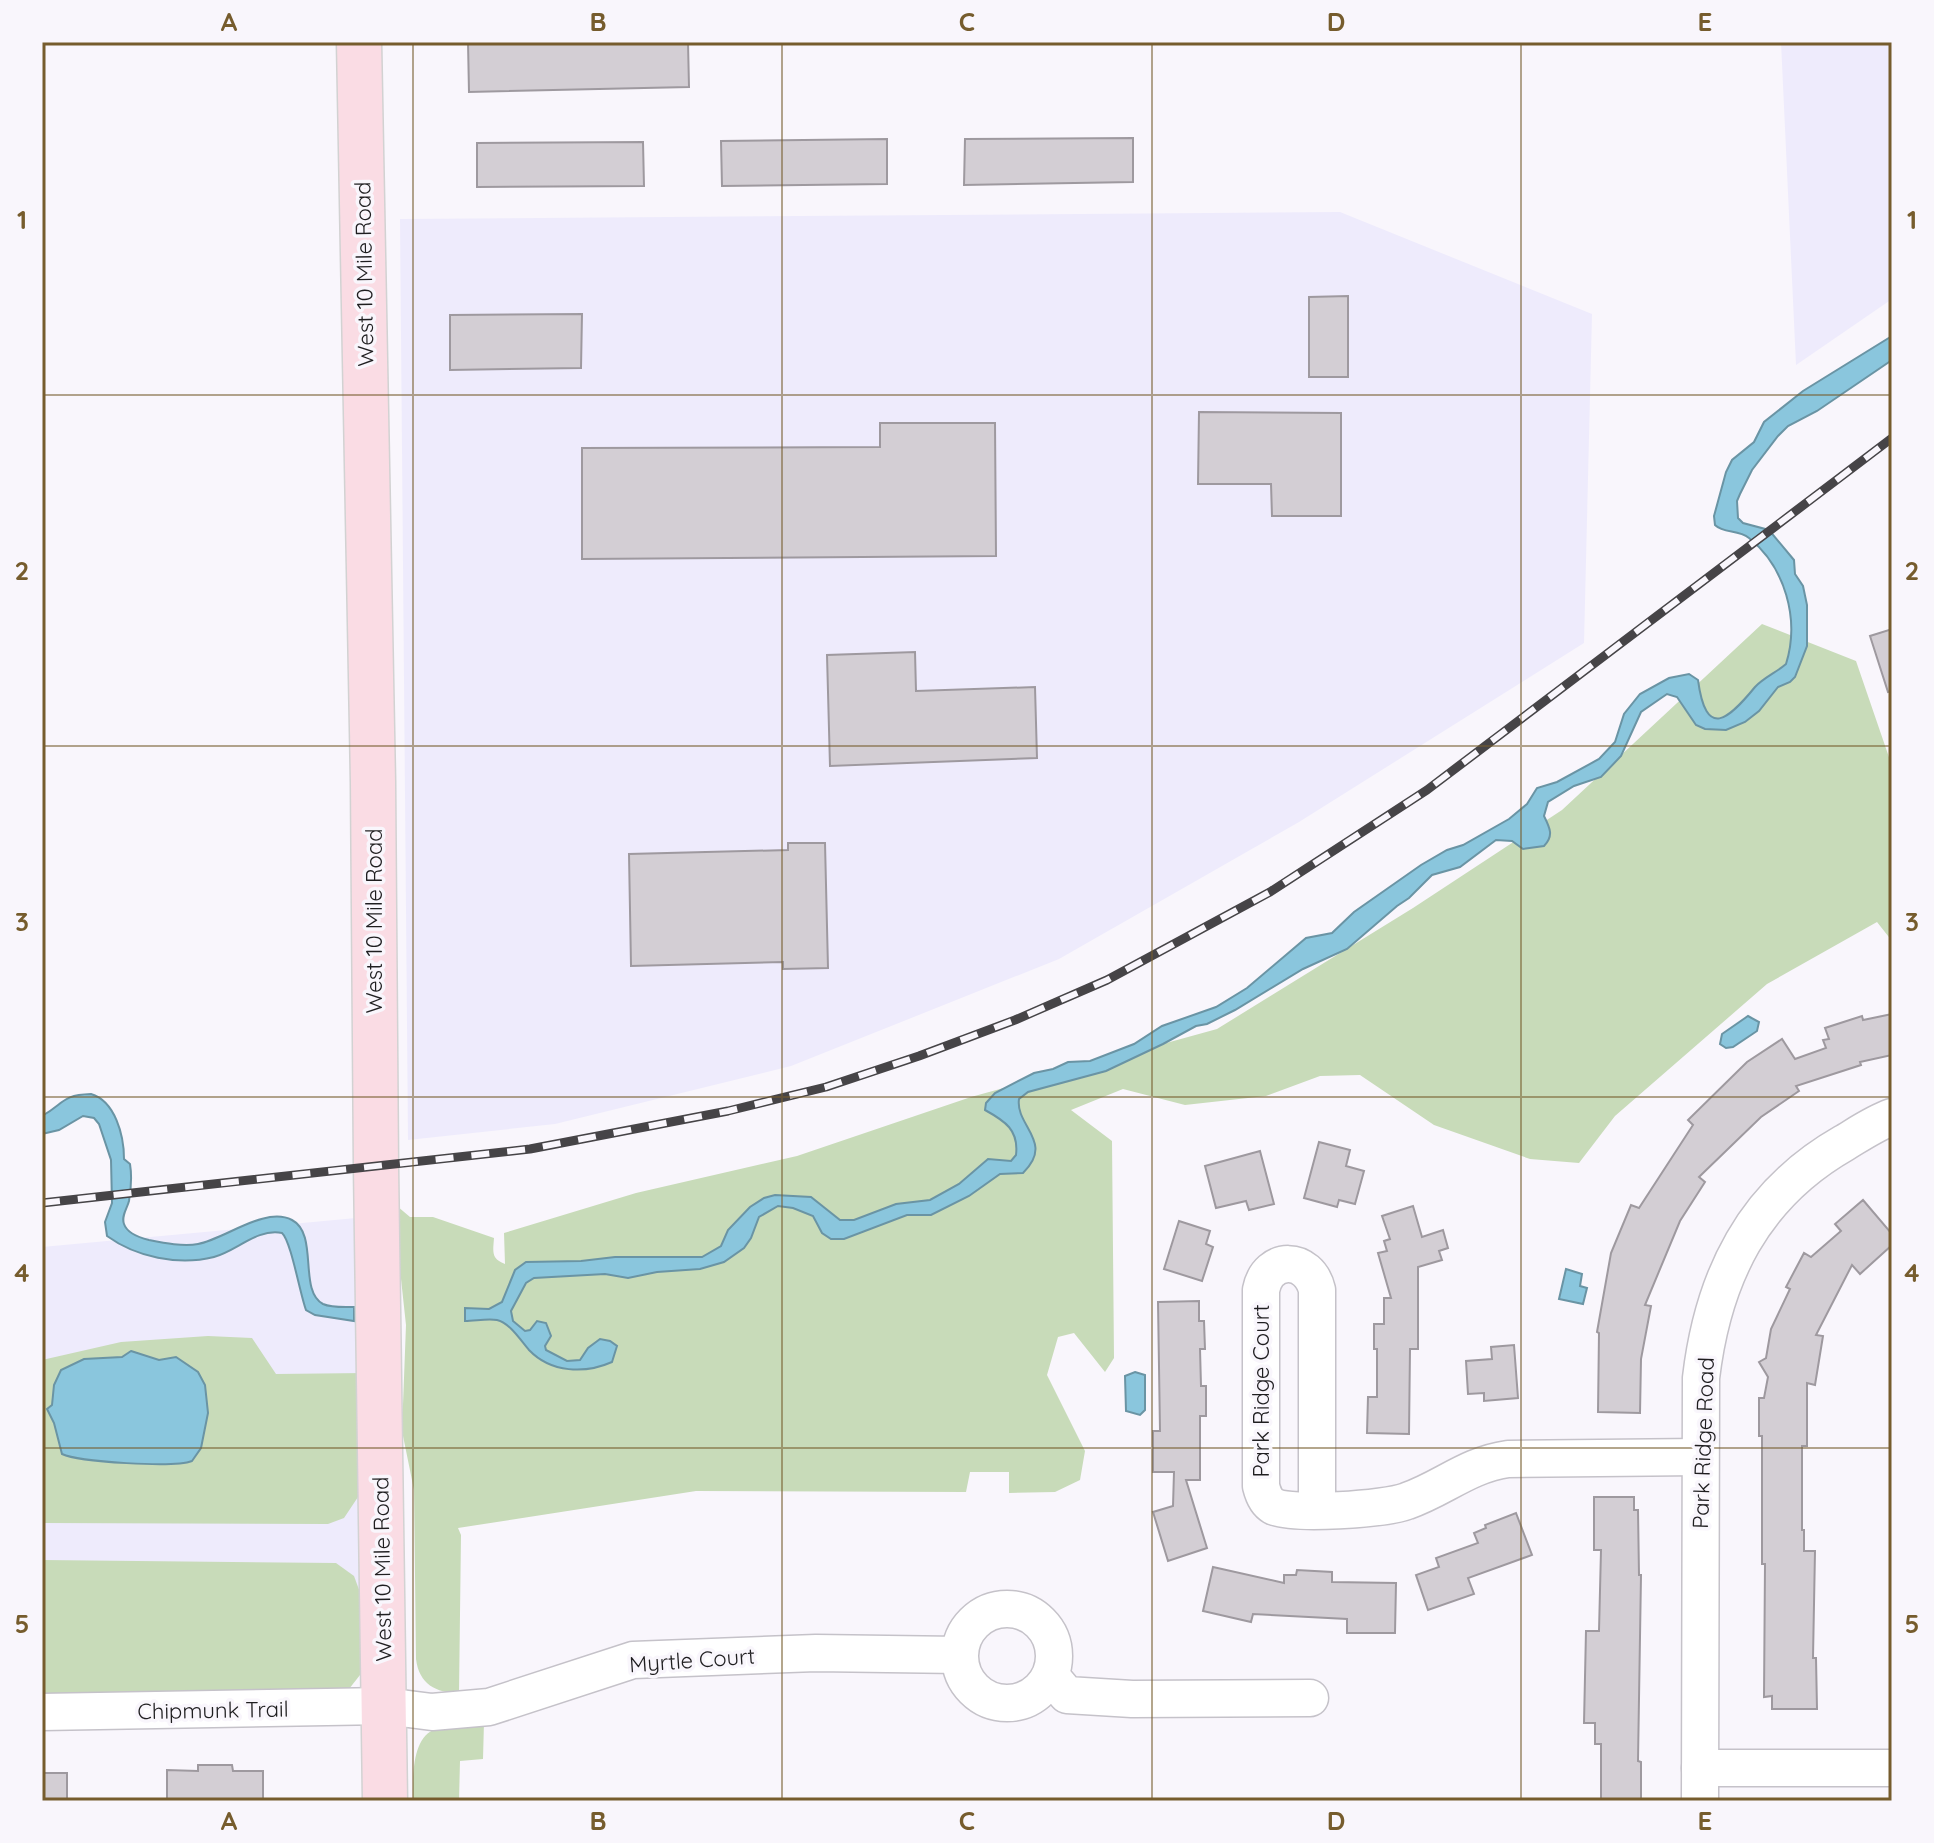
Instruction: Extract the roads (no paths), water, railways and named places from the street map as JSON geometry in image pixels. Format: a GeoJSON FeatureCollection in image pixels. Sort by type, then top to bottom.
{"type":"FeatureCollection","features":[{"type":"Feature","properties":{"kind":"main road","name":"West 10 Mile Road"},"geometry":{"type":"LineString","coordinates":[[359,42],[373,782],[385,1801]]}},
{"type":"Feature","properties":{"kind":"street","name":"Park Ridge Road"},"geometry":{"type":"LineString","coordinates":[[1700,1785],[1701,1378],[1705,1346],[1720,1289],[1747,1235],[1766,1207],[1790,1181],[1817,1158],[1892,1117]]}},
{"type":"Feature","properties":{"kind":"street","name":"Park Ridge Court"},"geometry":{"type":"LineString","coordinates":[[1317,1510],[1317,1290],[1315,1281],[1304,1269],[1282,1265],[1267,1273],[1261,1290],[1261,1486],[1268,1502],[1274,1507],[1281,1510],[1317,1510],[1392,1506],[1421,1496],[1477,1466],[1508,1459],[1700,1457]]}},
{"type":"Feature","properties":{"kind":"street"},"geometry":{"type":"LineString","coordinates":[[1008,1608],[1026,1612],[1041,1623],[1051,1639],[1055,1657],[1051,1676],[1040,1691],[1024,1701],[1006,1704],[987,1700],[972,1690],[962,1674],[959,1655],[963,1637],[973,1622],[989,1612],[1008,1608]]}},
{"type":"Feature","properties":{"kind":"street","name":"Myrtle Court"},"geometry":{"type":"LineString","coordinates":[[385,1706],[432,1712],[489,1707],[633,1660],[816,1653],[959,1655]]}},
{"type":"Feature","properties":{"kind":"street"},"geometry":{"type":"LineString","coordinates":[[1051,1676],[1067,1695],[1132,1699],[1310,1698]]}},
{"type":"Feature","properties":{"kind":"street","name":"Chipmunk Trail"},"geometry":{"type":"LineString","coordinates":[[42,1712],[385,1706]]}},
{"type":"Feature","properties":{"kind":"street"},"geometry":{"type":"LineString","coordinates":[[1700,1785],[1892,1768]]}},
{"type":"Feature","properties":{"kind":"water"},"geometry":{"type":"Polygon","coordinates":[[[1892,336],[1892,360],[1817,411],[1788,426],[1752,470],[1737,501],[1738,518],[1743,523],[1769,530],[1794,560],[1795,574],[1803,586],[1807,605],[1807,646],[1795,677],[1778,687],[1759,711],[1745,722],[1726,730],[1705,729],[1696,725],[1677,697],[1667,694],[1641,712],[1621,756],[1601,777],[1574,786],[1548,802],[1544,816],[1550,835],[1544,846],[1523,849],[1512,841],[1496,840],[1460,867],[1432,875],[1347,949],[1303,969],[1235,1010],[1106,1071],[1028,1092],[1019,1099],[1019,1109],[1032,1134],[1035,1152],[1023,1173],[1000,1174],[969,1196],[931,1215],[907,1215],[844,1239],[831,1239],[822,1233],[813,1216],[778,1206],[759,1217],[744,1248],[724,1262],[700,1269],[628,1278],[605,1274],[534,1278],[526,1283],[511,1311],[513,1321],[525,1331],[530,1330],[537,1321],[546,1323],[551,1336],[546,1350],[567,1361],[580,1360],[588,1348],[600,1339],[610,1341],[617,1346],[612,1362],[602,1366],[580,1370],[558,1367],[538,1358],[502,1322],[490,1319],[465,1321],[465,1308],[489,1309],[502,1302],[515,1270],[526,1262],[615,1257],[702,1257],[721,1246],[728,1230],[750,1207],[775,1195],[811,1197],[840,1220],[854,1220],[896,1204],[930,1200],[959,1184],[988,1159],[1011,1161],[1016,1155],[1015,1139],[1009,1127],[985,1110],[986,1103],[995,1093],[1034,1073],[1068,1062],[1090,1061],[1134,1044],[1162,1026],[1216,1007],[1247,988],[1306,938],[1332,933],[1354,912],[1421,865],[1509,819],[1527,804],[1537,788],[1557,782],[1599,759],[1615,742],[1624,714],[1640,694],[1669,678],[1689,674],[1698,680],[1706,711],[1712,717],[1727,715],[1758,684],[1786,664],[1791,629],[1786,595],[1762,550],[1740,533],[1715,525],[1714,516],[1726,472],[1732,460],[1754,442],[1764,422],[1803,391],[1892,336]]]}},
{"type":"Feature","properties":{"kind":"water"},"geometry":{"type":"Polygon","coordinates":[[[1748,1016],[1759,1022],[1757,1031],[1733,1047],[1726,1048],[1720,1044],[1722,1034],[1748,1016]]]}},
{"type":"Feature","properties":{"kind":"water"},"geometry":{"type":"Polygon","coordinates":[[[91,1094],[112,1111],[120,1130],[124,1159],[130,1164],[129,1201],[123,1218],[128,1230],[149,1240],[192,1245],[270,1217],[292,1220],[305,1237],[311,1287],[316,1297],[323,1304],[354,1307],[354,1321],[315,1315],[306,1310],[289,1246],[282,1233],[264,1234],[222,1254],[200,1260],[158,1258],[131,1249],[107,1236],[105,1222],[112,1203],[111,1160],[99,1124],[94,1118],[83,1116],[59,1130],[42,1134],[42,1116],[68,1098],[91,1094]]]}},
{"type":"Feature","properties":{"kind":"water"},"geometry":{"type":"Polygon","coordinates":[[[1566,1269],[1582,1274],[1580,1286],[1587,1288],[1583,1304],[1559,1299],[1566,1269]]]}},
{"type":"Feature","properties":{"kind":"water"},"geometry":{"type":"Polygon","coordinates":[[[131,1351],[159,1360],[176,1357],[198,1372],[205,1385],[208,1413],[201,1448],[192,1461],[127,1463],[62,1454],[47,1409],[52,1405],[54,1385],[61,1370],[84,1359],[122,1357],[131,1351]]]}},
{"type":"Feature","properties":{"kind":"water"},"geometry":{"type":"Polygon","coordinates":[[[1135,1372],[1145,1375],[1145,1410],[1140,1415],[1126,1411],[1125,1376],[1135,1372]]]}},
{"type":"Feature","properties":{"kind":"railway"},"geometry":{"type":"LineString","coordinates":[[42,1203],[530,1149],[728,1111],[826,1087],[1015,1020],[1107,980],[1270,892],[1427,790],[1892,438]]}}]}
